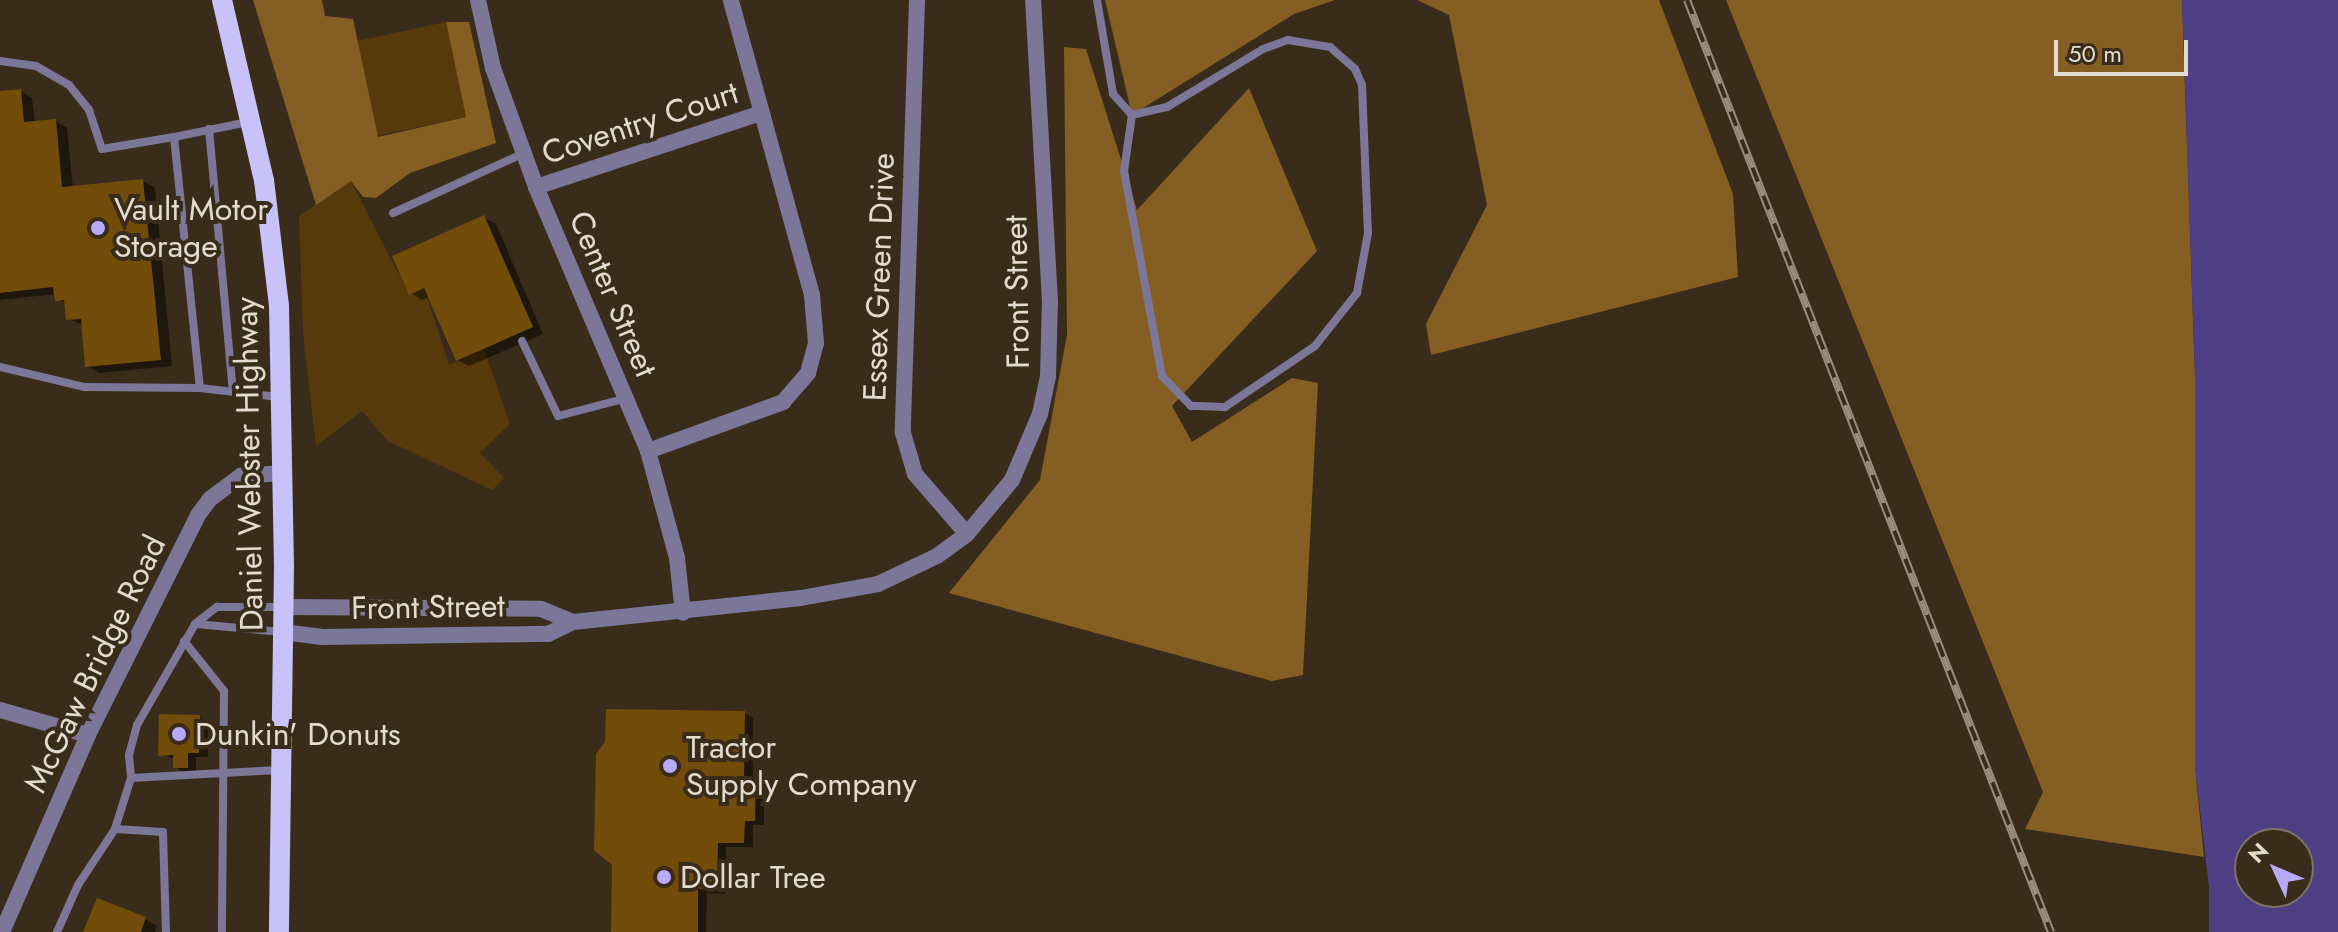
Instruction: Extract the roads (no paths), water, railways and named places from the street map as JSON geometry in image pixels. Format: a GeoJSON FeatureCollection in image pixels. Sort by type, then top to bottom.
{"type":"FeatureCollection","features":[{"type":"Feature","properties":{"kind":"main road","name":"Daniel Webster Highway"},"geometry":{"type":"LineString","coordinates":[[222,0],[252,121],[273,242],[283,397],[279,932]]}},
{"type":"Feature","properties":{"kind":"street","name":"Center Street"},"geometry":{"type":"LineString","coordinates":[[478,0],[493,68],[536,187],[648,451],[677,558],[683,613]]}},
{"type":"Feature","properties":{"kind":"street","name":"Coventry Court"},"geometry":{"type":"LineString","coordinates":[[648,451],[770,409],[796,389],[814,358],[815,307],[761,113],[753,69],[731,0]]}},
{"type":"Feature","properties":{"kind":"street","name":"Essex Green Drive"},"geometry":{"type":"LineString","coordinates":[[917,0],[903,433],[915,474],[967,534]]}},
{"type":"Feature","properties":{"kind":"street","name":"Front Street"},"geometry":{"type":"LineString","coordinates":[[282,632],[321,637],[548,634],[573,622],[683,613],[878,584],[937,556],[967,534],[1012,480],[1036,425],[1048,376],[1050,302],[1033,0]]}},
{"type":"Feature","properties":{"kind":"street","name":"Coventry Court"},"geometry":{"type":"LineString","coordinates":[[536,187],[761,113]]}},
{"type":"Feature","properties":{"kind":"street","name":"McGaw Bridge Road"},"geometry":{"type":"LineString","coordinates":[[2,932],[88,735],[210,499],[241,476],[283,473]]}},
{"type":"Feature","properties":{"kind":"street","name":"Front Street"},"geometry":{"type":"LineString","coordinates":[[282,607],[541,609],[573,622]]}},
{"type":"Feature","properties":{"kind":"street"},"geometry":{"type":"LineString","coordinates":[[0,710],[88,735]]}},
{"type":"Feature","properties":{"kind":"lane"},"geometry":{"type":"LineString","coordinates":[[1097,0],[1113,94],[1132,115]]}},
{"type":"Feature","properties":{"kind":"lane"},"geometry":{"type":"LineString","coordinates":[[1288,40],[1330,47],[1355,69],[1362,85],[1368,233],[1357,293],[1315,346],[1225,407],[1191,406],[1162,376],[1124,171],[1132,115],[1167,107],[1263,49],[1288,40]]}},
{"type":"Feature","properties":{"kind":"lane"},"geometry":{"type":"LineString","coordinates":[[0,61],[36,66],[69,85],[89,110],[102,149],[252,121]]}},
{"type":"Feature","properties":{"kind":"lane"},"geometry":{"type":"LineString","coordinates":[[209,129],[233,391]]}},
{"type":"Feature","properties":{"kind":"lane"},"geometry":{"type":"LineString","coordinates":[[174,137],[200,388]]}},
{"type":"Feature","properties":{"kind":"lane"},"geometry":{"type":"LineString","coordinates":[[393,213],[524,153]]}},
{"type":"Feature","properties":{"kind":"lane"},"geometry":{"type":"LineString","coordinates":[[522,341],[558,416],[627,397]]}},
{"type":"Feature","properties":{"kind":"lane"},"geometry":{"type":"LineString","coordinates":[[0,367],[84,387],[200,388],[283,397]]}},
{"type":"Feature","properties":{"kind":"lane"},"geometry":{"type":"LineString","coordinates":[[57,932],[78,885],[115,829],[131,778],[129,755],[137,725],[195,624],[217,607],[282,607]]}},
{"type":"Feature","properties":{"kind":"lane"},"geometry":{"type":"LineString","coordinates":[[195,624],[282,632]]}},
{"type":"Feature","properties":{"kind":"lane"},"geometry":{"type":"LineString","coordinates":[[184,641],[224,691],[222,932]]}},
{"type":"Feature","properties":{"kind":"lane"},"geometry":{"type":"LineString","coordinates":[[131,778],[223,777],[279,770]]}},
{"type":"Feature","properties":{"kind":"lane"},"geometry":{"type":"LineString","coordinates":[[115,829],[163,832],[166,932]]}},
{"type":"Feature","properties":{"kind":"railway"},"geometry":{"type":"LineString","coordinates":[[1687,0],[2051,932]]}},
{"type":"Feature","properties":{"kind":"place","name":"Vault Motor Storage"},"geometry":{"type":"Point","coordinates":[98,228]}},
{"type":"Feature","properties":{"kind":"place","name":"Dunkin' Donuts"},"geometry":{"type":"Point","coordinates":[179,734]}},
{"type":"Feature","properties":{"kind":"place","name":"Tractor Supply Company"},"geometry":{"type":"Point","coordinates":[670,766]}},
{"type":"Feature","properties":{"kind":"place","name":"Dollar Tree"},"geometry":{"type":"Point","coordinates":[664,877]}}]}
